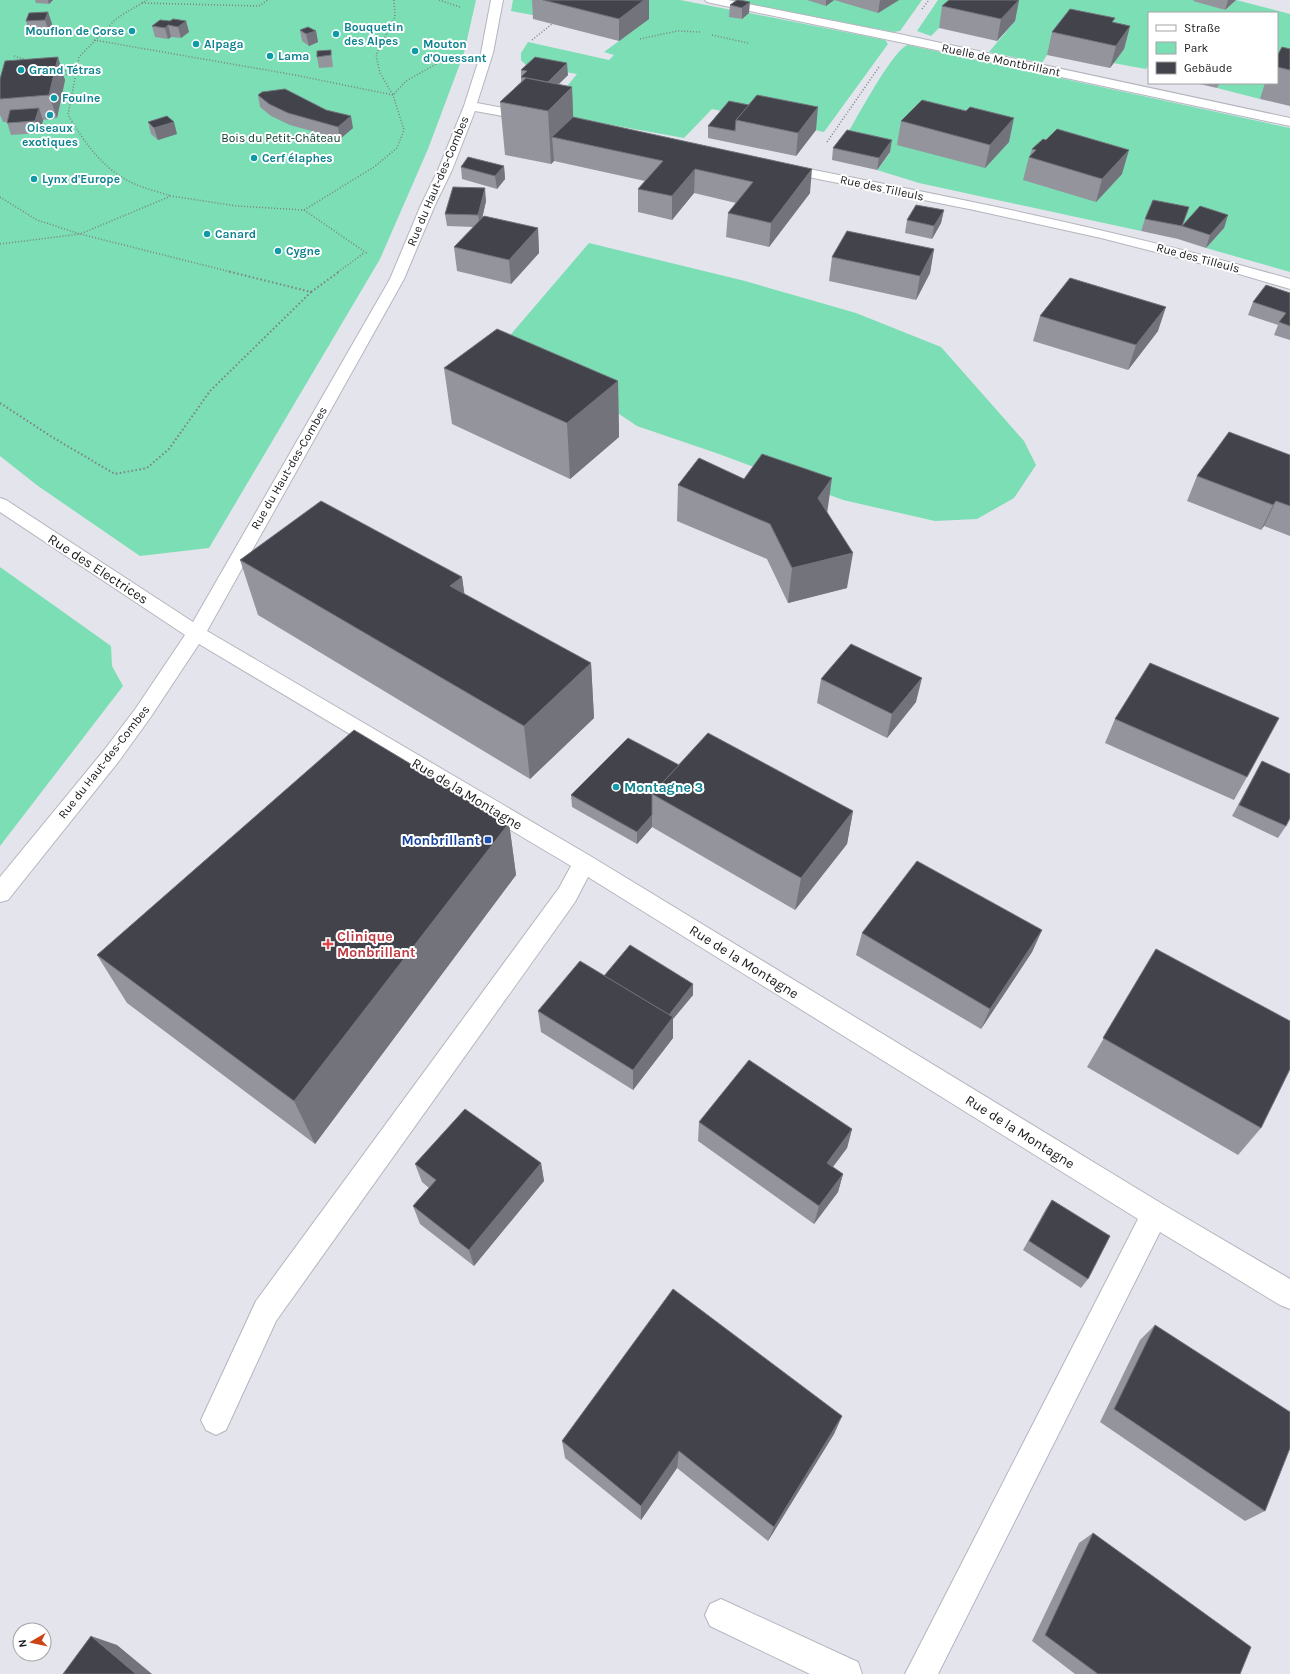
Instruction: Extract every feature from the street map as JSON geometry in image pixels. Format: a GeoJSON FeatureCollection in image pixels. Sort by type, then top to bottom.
{"type":"FeatureCollection","features":[{"type":"Feature","properties":{"kind":"street","name":"Rue du Haut-des-Combes"},"geometry":{"type":"LineString","coordinates":[[0,893],[112,755],[143,713],[196,633],[397,279],[470,106],[487,53],[497,0]]}},
{"type":"Feature","properties":{"kind":"street","name":"Ruelle de Montbrillant"},"geometry":{"type":"LineString","coordinates":[[711,0],[899,38],[1290,122]]}},
{"type":"Feature","properties":{"kind":"street"},"geometry":{"type":"LineString","coordinates":[[470,106],[543,120]]}},
{"type":"Feature","properties":{"kind":"street","name":"Rue des Tilleuls"},"geometry":{"type":"LineString","coordinates":[[767,164],[1056,223],[1218,262],[1290,284]]}},
{"type":"Feature","properties":{"kind":"street","name":"Rue des Electrices"},"geometry":{"type":"LineString","coordinates":[[0,504],[196,633]]}},
{"type":"Feature","properties":{"kind":"street","name":"Rue de la Montagne"},"geometry":{"type":"LineString","coordinates":[[196,633],[584,863],[1155,1214],[1290,1295]]}},
{"type":"Feature","properties":{"kind":"street"},"geometry":{"type":"LineString","coordinates":[[216,1420],[266,1311],[568,895],[584,863]]}},
{"type":"Feature","properties":{"kind":"street"},"geometry":{"type":"LineString","coordinates":[[921,1674],[1155,1214]]}},
{"type":"Feature","properties":{"kind":"street"},"geometry":{"type":"LineString","coordinates":[[721,1615],[846,1674]]}},
{"type":"Feature","properties":{"kind":"path"},"geometry":{"type":"LineString","coordinates":[[0,403],[52,437],[115,474],[147,468],[169,449],[210,391],[311,292],[364,253],[304,210],[237,206],[171,196],[125,179],[100,160],[83,141],[68,115],[79,57],[117,18],[147,0]]}},
{"type":"Feature","properties":{"kind":"path"},"geometry":{"type":"LineString","coordinates":[[142,3],[259,6],[268,0]]}},
{"type":"Feature","properties":{"kind":"path"},"geometry":{"type":"LineString","coordinates":[[304,210],[374,167],[397,148],[404,130],[393,95],[380,73],[376,55],[395,17],[394,0]]}},
{"type":"Feature","properties":{"kind":"path"},"geometry":{"type":"LineString","coordinates":[[439,0],[462,8]]}},
{"type":"Feature","properties":{"kind":"path"},"geometry":{"type":"LineString","coordinates":[[532,40],[552,24]]}},
{"type":"Feature","properties":{"kind":"path"},"geometry":{"type":"LineString","coordinates":[[806,172],[899,38]]}},
{"type":"Feature","properties":{"kind":"path"},"geometry":{"type":"LineString","coordinates":[[94,40],[295,75],[393,95]]}},
{"type":"Feature","properties":{"kind":"path"},"geometry":{"type":"LineString","coordinates":[[14,56],[28,60]]}},
{"type":"Feature","properties":{"kind":"path"},"geometry":{"type":"LineString","coordinates":[[393,95],[406,81],[450,57]]}},
{"type":"Feature","properties":{"kind":"path"},"geometry":{"type":"LineString","coordinates":[[55,68],[76,74]]}},
{"type":"Feature","properties":{"kind":"path"},"geometry":{"type":"LineString","coordinates":[[54,75],[76,74]]}},
{"type":"Feature","properties":{"kind":"path"},"geometry":{"type":"LineString","coordinates":[[0,244],[80,234],[171,196]]}},
{"type":"Feature","properties":{"kind":"path"},"geometry":{"type":"LineString","coordinates":[[0,197],[37,220],[80,234],[311,292]]}},
{"type":"Feature","properties":{"kind":"green space","name":"Bois du Petit-Château"},"geometry":{"type":"Polygon","coordinates":[[[0,0],[476,0],[464,53],[428,149],[380,259],[209,548],[140,556],[38,486],[0,456],[0,0]]]}},
{"type":"Feature","properties":{"kind":"green space"},"geometry":{"type":"Polygon","coordinates":[[[513,0],[562,0],[538,16],[511,11],[513,0]]]}},
{"type":"Feature","properties":{"kind":"green space"},"geometry":{"type":"Polygon","coordinates":[[[572,0],[680,0],[737,11],[741,19],[749,13],[885,40],[888,44],[824,132],[712,109],[684,138],[545,113],[577,74],[526,65],[521,60],[521,53],[528,42],[609,60],[614,55],[604,52],[619,41],[572,0]]]}},
{"type":"Feature","properties":{"kind":"green space"},"geometry":{"type":"Polygon","coordinates":[[[725,0],[922,0],[900,31],[893,32],[725,0]]]}},
{"type":"Feature","properties":{"kind":"green space"},"geometry":{"type":"Polygon","coordinates":[[[938,0],[1195,0],[1225,10],[1236,0],[1290,14],[1290,65],[1278,61],[1278,12],[1148,12],[1148,66],[1146,69],[1113,63],[1124,49],[1047,55],[1042,63],[989,52],[1015,21],[958,9],[931,36],[917,31],[938,0]]]}},
{"type":"Feature","properties":{"kind":"green space"},"geometry":{"type":"Polygon","coordinates":[[[908,45],[1290,128],[1290,272],[1206,248],[1224,228],[1196,219],[1178,239],[1184,219],[1149,212],[1141,231],[919,183],[877,170],[890,153],[846,143],[846,136],[884,71],[901,49],[908,45]]]}},
{"type":"Feature","properties":{"kind":"green space"},"geometry":{"type":"Polygon","coordinates":[[[1219,84],[1268,84],[1260,99],[1217,88],[1219,84]]]}},
{"type":"Feature","properties":{"kind":"green space"},"geometry":{"type":"Polygon","coordinates":[[[589,243],[745,281],[856,313],[941,347],[1024,441],[1036,465],[1014,498],[977,519],[935,521],[843,500],[719,454],[637,426],[507,339],[589,243]]]}},
{"type":"Feature","properties":{"kind":"green space"},"geometry":{"type":"Polygon","coordinates":[[[0,567],[111,646],[112,666],[123,686],[0,846],[0,567]]]}},
{"type":"Feature","properties":{"kind":"building"},"geometry":{"type":"Polygon","coordinates":[[[543,0],[644,0],[619,19],[543,0]]]}},
{"type":"Feature","properties":{"kind":"building"},"geometry":{"type":"Polygon","coordinates":[[[737,0],[750,2],[742,8],[730,5],[737,0]]]}},
{"type":"Feature","properties":{"kind":"building"},"geometry":{"type":"Polygon","coordinates":[[[949,0],[1019,0],[1001,19],[942,6],[949,0]]]}},
{"type":"Feature","properties":{"kind":"building"},"geometry":{"type":"Polygon","coordinates":[[[1070,9],[1115,18],[1112,22],[1130,26],[1116,46],[1052,32],[1070,9]]]}},
{"type":"Feature","properties":{"kind":"building"},"geometry":{"type":"Polygon","coordinates":[[[48,12],[45,20],[26,21],[29,13],[48,12]]]}},
{"type":"Feature","properties":{"kind":"building"},"geometry":{"type":"Polygon","coordinates":[[[173,19],[186,21],[178,27],[168,25],[165,28],[152,26],[160,20],[170,21],[173,19]]]}},
{"type":"Feature","properties":{"kind":"building"},"geometry":{"type":"Polygon","coordinates":[[[308,27],[316,31],[306,34],[300,30],[308,27]]]}},
{"type":"Feature","properties":{"kind":"building"},"geometry":{"type":"Polygon","coordinates":[[[1282,47],[1290,49],[1290,70],[1278,67],[1278,54],[1282,47]]]}},
{"type":"Feature","properties":{"kind":"building"},"geometry":{"type":"Polygon","coordinates":[[[331,50],[331,55],[317,57],[317,51],[331,50]]]}},
{"type":"Feature","properties":{"kind":"building"},"geometry":{"type":"Polygon","coordinates":[[[58,57],[49,95],[0,99],[0,79],[5,61],[58,57]]]}},
{"type":"Feature","properties":{"kind":"building"},"geometry":{"type":"Polygon","coordinates":[[[535,57],[567,63],[548,82],[521,77],[527,71],[521,70],[535,57]]]}},
{"type":"Feature","properties":{"kind":"building"},"geometry":{"type":"Polygon","coordinates":[[[526,78],[572,87],[548,111],[500,102],[526,78]]]}},
{"type":"Feature","properties":{"kind":"building"},"geometry":{"type":"Polygon","coordinates":[[[285,89],[326,110],[351,116],[338,127],[288,113],[269,104],[258,95],[262,92],[285,89]]]}},
{"type":"Feature","properties":{"kind":"building"},"geometry":{"type":"Polygon","coordinates":[[[757,95],[818,107],[798,133],[736,120],[757,95]]]}},
{"type":"Feature","properties":{"kind":"building"},"geometry":{"type":"Polygon","coordinates":[[[922,100],[966,111],[970,107],[1014,118],[990,145],[901,121],[922,100]]]}},
{"type":"Feature","properties":{"kind":"building"},"geometry":{"type":"Polygon","coordinates":[[[729,101],[749,105],[736,120],[735,131],[708,126],[729,101]]]}},
{"type":"Feature","properties":{"kind":"building"},"geometry":{"type":"Polygon","coordinates":[[[39,108],[35,121],[7,123],[10,110],[39,108]]]}},
{"type":"Feature","properties":{"kind":"building"},"geometry":{"type":"Polygon","coordinates":[[[167,116],[174,122],[154,128],[148,122],[167,116]]]}},
{"type":"Feature","properties":{"kind":"building"},"geometry":{"type":"Polygon","coordinates":[[[573,117],[812,169],[771,223],[728,213],[753,182],[695,169],[672,196],[638,189],[663,161],[552,137],[573,117]]]}},
{"type":"Feature","properties":{"kind":"building"},"geometry":{"type":"Polygon","coordinates":[[[1057,129],[1129,150],[1102,179],[1029,157],[1036,150],[1032,149],[1043,139],[1046,140],[1057,129]]]}},
{"type":"Feature","properties":{"kind":"building"},"geometry":{"type":"Polygon","coordinates":[[[847,130],[892,140],[879,158],[833,148],[847,130]]]}},
{"type":"Feature","properties":{"kind":"building"},"geometry":{"type":"Polygon","coordinates":[[[468,157],[504,166],[495,176],[461,167],[468,157]]]}},
{"type":"Feature","properties":{"kind":"building"},"geometry":{"type":"Polygon","coordinates":[[[453,187],[485,188],[478,215],[445,214],[453,187]]]}},
{"type":"Feature","properties":{"kind":"building"},"geometry":{"type":"Polygon","coordinates":[[[1153,200],[1189,207],[1182,226],[1145,219],[1153,200]]]}},
{"type":"Feature","properties":{"kind":"building"},"geometry":{"type":"Polygon","coordinates":[[[916,205],[944,210],[934,226],[907,220],[916,205]]]}},
{"type":"Feature","properties":{"kind":"building"},"geometry":{"type":"Polygon","coordinates":[[[1200,206],[1228,215],[1210,235],[1182,226],[1200,206]]]}},
{"type":"Feature","properties":{"kind":"building"},"geometry":{"type":"Polygon","coordinates":[[[484,216],[538,228],[509,260],[454,247],[484,216]]]}},
{"type":"Feature","properties":{"kind":"building"},"geometry":{"type":"Polygon","coordinates":[[[847,231],[934,249],[920,276],[832,257],[847,231]]]}},
{"type":"Feature","properties":{"kind":"building"},"geometry":{"type":"Polygon","coordinates":[[[1070,278],[1166,307],[1136,345],[1040,316],[1070,278]]]}},
{"type":"Feature","properties":{"kind":"building"},"geometry":{"type":"Polygon","coordinates":[[[1266,285],[1290,293],[1290,326],[1279,322],[1286,313],[1253,302],[1266,285]]]}},
{"type":"Feature","properties":{"kind":"building"},"geometry":{"type":"Polygon","coordinates":[[[497,329],[618,381],[567,423],[444,368],[497,329]]]}},
{"type":"Feature","properties":{"kind":"building"},"geometry":{"type":"Polygon","coordinates":[[[1229,432],[1290,455],[1290,506],[1276,501],[1273,505],[1197,476],[1229,432]]]}},
{"type":"Feature","properties":{"kind":"building"},"geometry":{"type":"Polygon","coordinates":[[[762,454],[832,478],[818,498],[853,553],[792,568],[770,524],[678,485],[699,458],[744,479],[762,454]]]}},
{"type":"Feature","properties":{"kind":"building"},"geometry":{"type":"Polygon","coordinates":[[[321,501],[462,577],[450,586],[591,663],[524,726],[240,560],[321,501]]]}},
{"type":"Feature","properties":{"kind":"building"},"geometry":{"type":"Polygon","coordinates":[[[851,644],[922,678],[892,714],[821,679],[851,644]]]}},
{"type":"Feature","properties":{"kind":"building"},"geometry":{"type":"Polygon","coordinates":[[[1150,663],[1279,718],[1247,777],[1115,719],[1150,663]]]}},
{"type":"Feature","properties":{"kind":"building","name":"Clinique Monbrillant"},"geometry":{"type":"Polygon","coordinates":[[[354,730],[509,823],[294,1101],[97,955],[354,730]]]}},
{"type":"Feature","properties":{"kind":"building"},"geometry":{"type":"Polygon","coordinates":[[[708,733],[853,811],[801,878],[652,794],[708,733]]]}},
{"type":"Feature","properties":{"kind":"building"},"geometry":{"type":"Polygon","coordinates":[[[628,738],[679,765],[652,794],[652,815],[637,832],[571,795],[628,738]]]}},
{"type":"Feature","properties":{"kind":"building"},"geometry":{"type":"Polygon","coordinates":[[[1262,761],[1290,774],[1290,818],[1286,826],[1239,805],[1262,761]]]}},
{"type":"Feature","properties":{"kind":"building"},"geometry":{"type":"Polygon","coordinates":[[[917,861],[1042,930],[990,1009],[862,933],[917,861]]]}},
{"type":"Feature","properties":{"kind":"building"},"geometry":{"type":"Polygon","coordinates":[[[630,945],[693,984],[669,1015],[604,976],[630,945]]]}},
{"type":"Feature","properties":{"kind":"building"},"geometry":{"type":"Polygon","coordinates":[[[1156,949],[1290,1021],[1290,1069],[1261,1128],[1103,1038],[1156,949]]]}},
{"type":"Feature","properties":{"kind":"building"},"geometry":{"type":"Polygon","coordinates":[[[580,961],[673,1017],[633,1070],[538,1011],[580,961]]]}},
{"type":"Feature","properties":{"kind":"building"},"geometry":{"type":"Polygon","coordinates":[[[749,1060],[852,1129],[827,1163],[843,1174],[819,1206],[699,1122],[749,1060]]]}},
{"type":"Feature","properties":{"kind":"building"},"geometry":{"type":"Polygon","coordinates":[[[465,1109],[541,1163],[469,1250],[413,1206],[436,1180],[415,1164],[465,1109]]]}},
{"type":"Feature","properties":{"kind":"building"},"geometry":{"type":"Polygon","coordinates":[[[1052,1200],[1110,1236],[1088,1279],[1029,1241],[1052,1200]]]}},
{"type":"Feature","properties":{"kind":"building"},"geometry":{"type":"Polygon","coordinates":[[[673,1289],[842,1416],[774,1527],[679,1451],[641,1506],[562,1441],[673,1289]]]}},
{"type":"Feature","properties":{"kind":"building"},"geometry":{"type":"Polygon","coordinates":[[[1155,1325],[1290,1412],[1290,1448],[1265,1511],[1114,1409],[1155,1325]]]}},
{"type":"Feature","properties":{"kind":"building"},"geometry":{"type":"Polygon","coordinates":[[[1093,1533],[1251,1647],[1240,1674],[1098,1674],[1045,1635],[1093,1533]]]}},
{"type":"Feature","properties":{"kind":"building"},"geometry":{"type":"Polygon","coordinates":[[[91,1636],[136,1674],[63,1674],[91,1636]]]}},
{"type":"Feature","properties":{"kind":"place","name":"Mouflon de Corse"},"geometry":{"type":"Point","coordinates":[132,31]}},
{"type":"Feature","properties":{"kind":"place","name":"Bouquetin des Alpes"},"geometry":{"type":"Point","coordinates":[336,34]}},
{"type":"Feature","properties":{"kind":"place","name":"Alpaga"},"geometry":{"type":"Point","coordinates":[196,44]}},
{"type":"Feature","properties":{"kind":"place","name":"Mouton d'Ouessant"},"geometry":{"type":"Point","coordinates":[415,51]}},
{"type":"Feature","properties":{"kind":"place","name":"Lama"},"geometry":{"type":"Point","coordinates":[270,56]}},
{"type":"Feature","properties":{"kind":"place","name":"Grand Tétras"},"geometry":{"type":"Point","coordinates":[21,70]}},
{"type":"Feature","properties":{"kind":"place","name":"Fouine"},"geometry":{"type":"Point","coordinates":[54,98]}},
{"type":"Feature","properties":{"kind":"place","name":"Oiseaux exotiques"},"geometry":{"type":"Point","coordinates":[50,115]}},
{"type":"Feature","properties":{"kind":"place","name":"Cerf élaphes"},"geometry":{"type":"Point","coordinates":[254,158]}},
{"type":"Feature","properties":{"kind":"place","name":"Lynx d'Europe"},"geometry":{"type":"Point","coordinates":[34,179]}},
{"type":"Feature","properties":{"kind":"place","name":"Canard"},"geometry":{"type":"Point","coordinates":[207,234]}},
{"type":"Feature","properties":{"kind":"place","name":"Cygne"},"geometry":{"type":"Point","coordinates":[278,251]}},
{"type":"Feature","properties":{"kind":"place","name":"Montagne 3"},"geometry":{"type":"Point","coordinates":[616,787]}},
{"type":"Feature","properties":{"kind":"place","name":"Monbrillant"},"geometry":{"type":"Point","coordinates":[488,840]}},
{"type":"Feature","properties":{"kind":"place","name":"Clinique Monbrillant"},"geometry":{"type":"Point","coordinates":[328,944]}}]}
